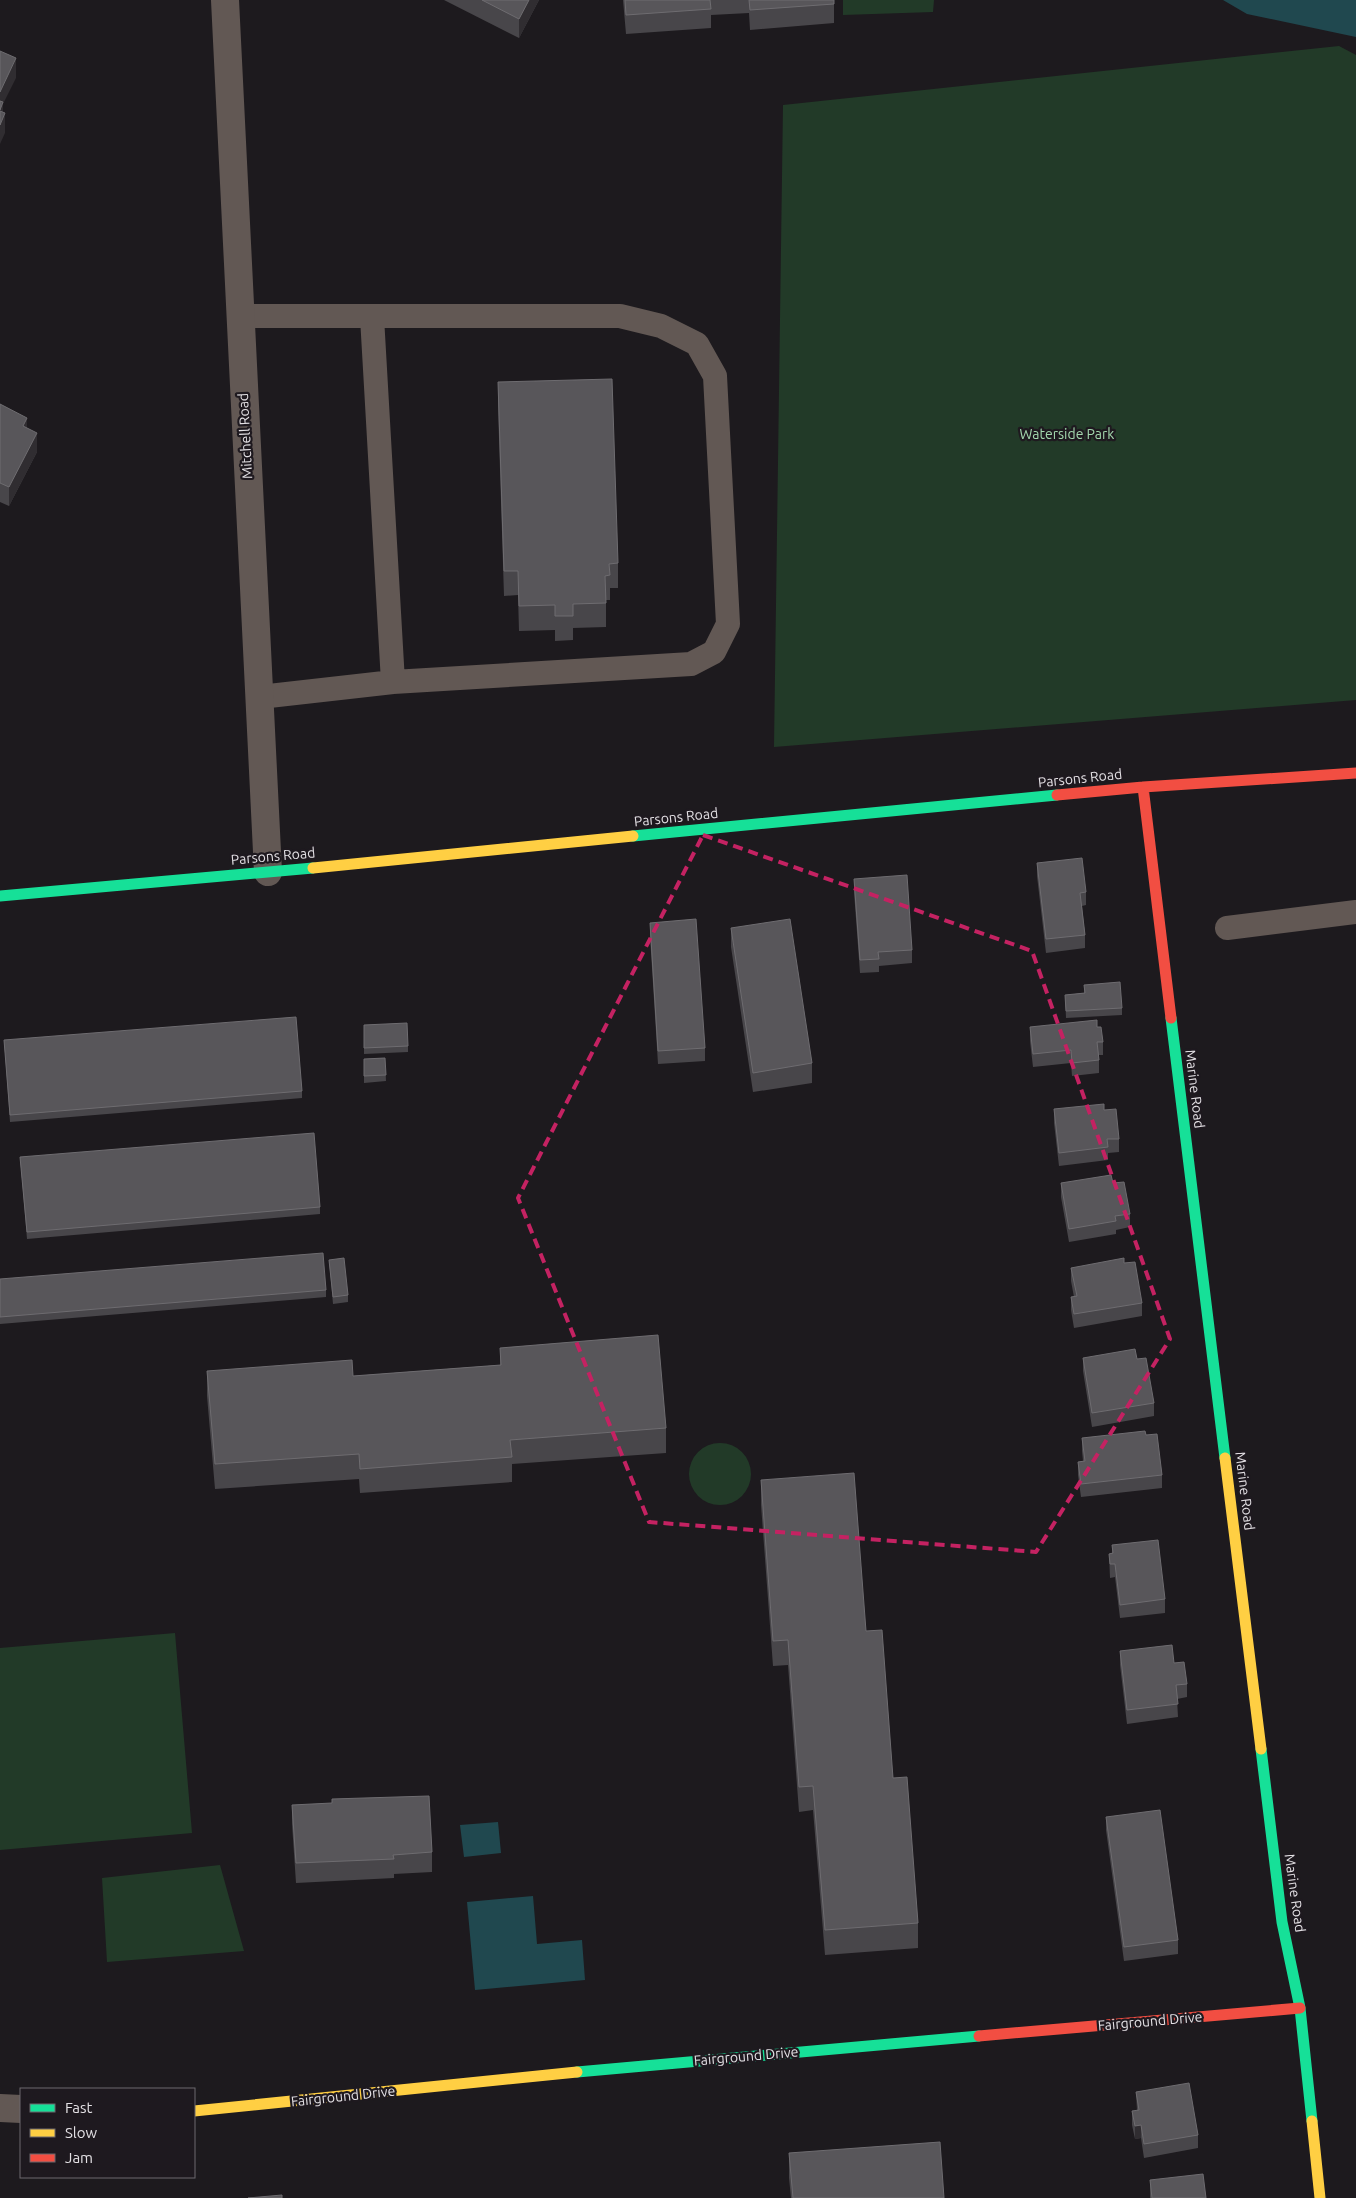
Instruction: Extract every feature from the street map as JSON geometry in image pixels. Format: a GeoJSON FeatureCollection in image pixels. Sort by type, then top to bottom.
{"type":"FeatureCollection","features":[{"type":"Feature","properties":{"kind":"street","name":"Mitchell Road"},"geometry":{"type":"LineString","coordinates":[[225,0],[268,872]]}},
{"type":"Feature","properties":{"kind":"street","name":"Parsons Road"},"geometry":{"type":"LineString","coordinates":[[0,896],[268,872],[1143,787],[1356,773]]}},
{"type":"Feature","properties":{"kind":"street","name":"Marine Road"},"geometry":{"type":"LineString","coordinates":[[1143,787],[1282,1922],[1300,2008],[1320,2198]]}},
{"type":"Feature","properties":{"kind":"street","name":"Fairground Drive"},"geometry":{"type":"LineString","coordinates":[[195,2111],[689,2061],[1300,2008]]}},
{"type":"Feature","properties":{"kind":"street"},"geometry":{"type":"LineString","coordinates":[[0,2108],[20,2109]]}},
{"type":"Feature","properties":{"kind":"lane"},"geometry":{"type":"LineString","coordinates":[[240,316],[620,316],[661,326],[697,344],[715,376],[716,386],[728,624],[714,652],[691,664],[393,682],[260,697]]}},
{"type":"Feature","properties":{"kind":"lane"},"geometry":{"type":"LineString","coordinates":[[372,317],[393,682]]}},
{"type":"Feature","properties":{"kind":"lane"},"geometry":{"type":"LineString","coordinates":[[1226,928],[1356,912]]}},
{"type":"Feature","properties":{"kind":"highlighted area"},"geometry":{"type":"Polygon","coordinates":[[[703,835],[1032,951],[1170,1339],[1036,1552],[649,1522],[518,1198],[703,835]]]}},
{"type":"Feature","properties":{"kind":"green space"},"geometry":{"type":"Polygon","coordinates":[[[843,0],[934,0],[933,12],[843,15],[843,0]]]}},
{"type":"Feature","properties":{"kind":"green space","name":"Waterside Park"},"geometry":{"type":"Polygon","coordinates":[[[1339,46],[1356,55],[1356,700],[774,747],[783,105],[1339,46]]]}},
{"type":"Feature","properties":{"kind":"green space"},"geometry":{"type":"Polygon","coordinates":[[[720,1443],[732,1445],[742,1452],[749,1462],[751,1474],[749,1486],[742,1496],[732,1503],[720,1505],[708,1503],[698,1496],[691,1486],[689,1474],[691,1462],[698,1452],[708,1445],[720,1443]]]}},
{"type":"Feature","properties":{"kind":"green space"},"geometry":{"type":"Polygon","coordinates":[[[175,1633],[192,1833],[0,1850],[0,1648],[175,1633]]]}},
{"type":"Feature","properties":{"kind":"green space"},"geometry":{"type":"Polygon","coordinates":[[[220,1865],[244,1951],[107,1962],[102,1878],[220,1865]]]}},
{"type":"Feature","properties":{"kind":"water"},"geometry":{"type":"Polygon","coordinates":[[[1223,0],[1356,0],[1356,37],[1247,14],[1223,0]]]}},
{"type":"Feature","properties":{"kind":"water"},"geometry":{"type":"Polygon","coordinates":[[[498,1822],[501,1853],[464,1857],[460,1825],[498,1822]]]}},
{"type":"Feature","properties":{"kind":"water"},"geometry":{"type":"Polygon","coordinates":[[[533,1896],[537,1944],[582,1940],[585,1980],[475,1990],[467,1902],[533,1896]]]}},
{"type":"Feature","properties":{"kind":"building"},"geometry":{"type":"Polygon","coordinates":[[[482,0],[529,0],[519,19],[482,0]]]}},
{"type":"Feature","properties":{"kind":"building"},"geometry":{"type":"Polygon","coordinates":[[[625,0],[710,0],[711,9],[626,15],[625,0]]]}},
{"type":"Feature","properties":{"kind":"building"},"geometry":{"type":"Polygon","coordinates":[[[749,0],[834,0],[834,4],[750,10],[749,0]]]}},
{"type":"Feature","properties":{"kind":"building"},"geometry":{"type":"Polygon","coordinates":[[[0,51],[16,58],[0,92],[0,51]]]}},
{"type":"Feature","properties":{"kind":"building"},"geometry":{"type":"Polygon","coordinates":[[[0,111],[5,113],[0,125],[0,111]]]}},
{"type":"Feature","properties":{"kind":"building"},"geometry":{"type":"Polygon","coordinates":[[[612,379],[618,563],[609,564],[610,575],[605,576],[606,603],[573,604],[573,616],[555,616],[555,605],[519,606],[518,571],[504,571],[498,382],[612,379]]]}},
{"type":"Feature","properties":{"kind":"building"},"geometry":{"type":"Polygon","coordinates":[[[0,404],[27,418],[23,426],[37,433],[9,487],[0,483],[0,404]]]}},
{"type":"Feature","properties":{"kind":"building"},"geometry":{"type":"Polygon","coordinates":[[[1082,858],[1086,892],[1080,893],[1085,935],[1046,939],[1037,863],[1082,858]]]}},
{"type":"Feature","properties":{"kind":"building"},"geometry":{"type":"Polygon","coordinates":[[[907,875],[912,950],[878,952],[879,959],[860,960],[854,879],[907,875]]]}},
{"type":"Feature","properties":{"kind":"building"},"geometry":{"type":"Polygon","coordinates":[[[696,919],[705,1048],[658,1051],[650,923],[696,919]]]}},
{"type":"Feature","properties":{"kind":"building"},"geometry":{"type":"Polygon","coordinates":[[[790,919],[812,1063],[753,1073],[731,928],[790,919]]]}},
{"type":"Feature","properties":{"kind":"building"},"geometry":{"type":"Polygon","coordinates":[[[1120,982],[1122,1008],[1066,1011],[1065,995],[1085,993],[1084,985],[1120,982]]]}},
{"type":"Feature","properties":{"kind":"building"},"geometry":{"type":"Polygon","coordinates":[[[296,1017],[302,1091],[10,1115],[4,1040],[296,1017]]]}},
{"type":"Feature","properties":{"kind":"building"},"geometry":{"type":"Polygon","coordinates":[[[1097,1020],[1097,1027],[1101,1027],[1103,1042],[1097,1042],[1099,1060],[1072,1063],[1071,1050],[1033,1054],[1030,1027],[1097,1020]]]}},
{"type":"Feature","properties":{"kind":"building"},"geometry":{"type":"Polygon","coordinates":[[[407,1023],[408,1046],[364,1048],[364,1025],[407,1023]]]}},
{"type":"Feature","properties":{"kind":"building"},"geometry":{"type":"Polygon","coordinates":[[[385,1058],[386,1075],[364,1076],[364,1059],[385,1058]]]}},
{"type":"Feature","properties":{"kind":"building"},"geometry":{"type":"Polygon","coordinates":[[[1104,1104],[1104,1110],[1116,1109],[1119,1139],[1107,1139],[1108,1147],[1059,1153],[1054,1109],[1104,1104]]]}},
{"type":"Feature","properties":{"kind":"building"},"geometry":{"type":"Polygon","coordinates":[[[314,1133],[320,1207],[27,1232],[20,1157],[314,1133]]]}},
{"type":"Feature","properties":{"kind":"building"},"geometry":{"type":"Polygon","coordinates":[[[1111,1175],[1113,1183],[1124,1182],[1130,1214],[1115,1216],[1116,1221],[1069,1229],[1061,1183],[1111,1175]]]}},
{"type":"Feature","properties":{"kind":"building"},"geometry":{"type":"Polygon","coordinates":[[[323,1253],[326,1290],[0,1317],[0,1279],[323,1253]]]}},
{"type":"Feature","properties":{"kind":"building"},"geometry":{"type":"Polygon","coordinates":[[[344,1258],[348,1295],[333,1297],[329,1260],[344,1258]]]}},
{"type":"Feature","properties":{"kind":"building"},"geometry":{"type":"Polygon","coordinates":[[[1124,1258],[1124,1263],[1135,1262],[1142,1303],[1074,1314],[1071,1297],[1077,1296],[1071,1268],[1124,1258]]]}},
{"type":"Feature","properties":{"kind":"building"},"geometry":{"type":"Polygon","coordinates":[[[658,1335],[666,1428],[510,1440],[512,1457],[360,1469],[359,1454],[215,1464],[207,1371],[352,1360],[353,1376],[501,1365],[500,1348],[658,1335]]]}},
{"type":"Feature","properties":{"kind":"building"},"geometry":{"type":"Polygon","coordinates":[[[1135,1349],[1137,1359],[1146,1358],[1154,1403],[1092,1413],[1083,1358],[1135,1349]]]}},
{"type":"Feature","properties":{"kind":"building"},"geometry":{"type":"Polygon","coordinates":[[[1145,1431],[1146,1435],[1157,1434],[1162,1475],[1081,1484],[1078,1462],[1085,1461],[1082,1438],[1145,1431]]]}},
{"type":"Feature","properties":{"kind":"building"},"geometry":{"type":"Polygon","coordinates":[[[854,1473],[866,1631],[882,1630],[893,1778],[907,1777],[918,1923],[825,1930],[813,1786],[799,1787],[788,1640],[773,1641],[761,1480],[854,1473]]]}},
{"type":"Feature","properties":{"kind":"building"},"geometry":{"type":"Polygon","coordinates":[[[1158,1540],[1165,1599],[1120,1605],[1115,1564],[1110,1564],[1109,1554],[1113,1553],[1112,1545],[1158,1540]]]}},
{"type":"Feature","properties":{"kind":"building"},"geometry":{"type":"Polygon","coordinates":[[[1172,1645],[1174,1663],[1184,1662],[1187,1684],[1176,1685],[1178,1704],[1127,1710],[1120,1651],[1172,1645]]]}},
{"type":"Feature","properties":{"kind":"building"},"geometry":{"type":"Polygon","coordinates":[[[429,1796],[432,1852],[393,1855],[394,1859],[296,1863],[292,1805],[332,1803],[332,1799],[429,1796]]]}},
{"type":"Feature","properties":{"kind":"building"},"geometry":{"type":"Polygon","coordinates":[[[1160,1810],[1178,1940],[1124,1947],[1106,1817],[1160,1810]]]}},
{"type":"Feature","properties":{"kind":"building"},"geometry":{"type":"Polygon","coordinates":[[[1189,2083],[1198,2135],[1144,2144],[1141,2125],[1135,2126],[1132,2111],[1139,2110],[1136,2092],[1189,2083]]]}},
{"type":"Feature","properties":{"kind":"building"},"geometry":{"type":"Polygon","coordinates":[[[940,2142],[944,2198],[793,2198],[789,2153],[940,2142]]]}},
{"type":"Feature","properties":{"kind":"building"},"geometry":{"type":"Polygon","coordinates":[[[1203,2174],[1206,2198],[1152,2198],[1150,2180],[1203,2174]]]}},
{"type":"Feature","properties":{"kind":"building"},"geometry":{"type":"Polygon","coordinates":[[[282,2195],[282,2198],[248,2198],[282,2195]]]}},
{"type":"Feature","properties":{"kind":"traffic: fast"},"geometry":{"type":"LineString","coordinates":[[633,836],[1057,795]]}},
{"type":"Feature","properties":{"kind":"traffic: fast"},"geometry":{"type":"LineString","coordinates":[[0,896],[313,868]]}},
{"type":"Feature","properties":{"kind":"traffic: fast"},"geometry":{"type":"LineString","coordinates":[[1171,1018],[1225,1458]]}},
{"type":"Feature","properties":{"kind":"traffic: fast"},"geometry":{"type":"LineString","coordinates":[[1261,1749],[1282,1922],[1300,2008],[1312,2121]]}},
{"type":"Feature","properties":{"kind":"traffic: fast"},"geometry":{"type":"LineString","coordinates":[[577,2072],[979,2036]]}},
{"type":"Feature","properties":{"kind":"traffic: slow"},"geometry":{"type":"LineString","coordinates":[[313,868],[633,836]]}},
{"type":"Feature","properties":{"kind":"traffic: slow"},"geometry":{"type":"LineString","coordinates":[[1225,1458],[1261,1749]]}},
{"type":"Feature","properties":{"kind":"traffic: slow"},"geometry":{"type":"LineString","coordinates":[[195,2111],[577,2072]]}},
{"type":"Feature","properties":{"kind":"traffic: slow"},"geometry":{"type":"LineString","coordinates":[[1312,2121],[1320,2198]]}},
{"type":"Feature","properties":{"kind":"traffic: jam"},"geometry":{"type":"LineString","coordinates":[[1057,795],[1143,787],[1356,773]]}},
{"type":"Feature","properties":{"kind":"traffic: jam"},"geometry":{"type":"LineString","coordinates":[[1143,787],[1171,1018]]}},
{"type":"Feature","properties":{"kind":"traffic: jam"},"geometry":{"type":"LineString","coordinates":[[979,2036],[1300,2008]]}}]}
